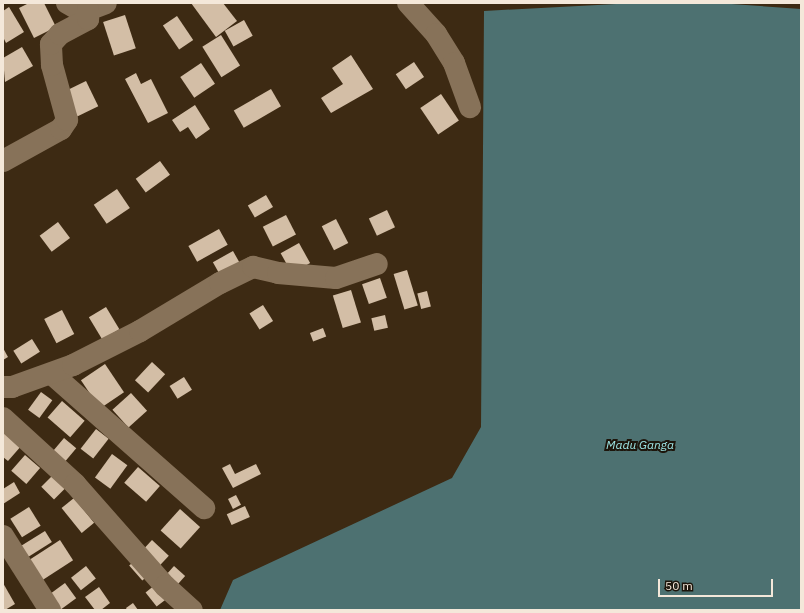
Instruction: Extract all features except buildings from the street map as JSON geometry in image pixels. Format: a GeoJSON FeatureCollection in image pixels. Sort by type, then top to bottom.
{"type":"FeatureCollection","features":[{"type":"Feature","properties":{"kind":"street"},"geometry":{"type":"LineString","coordinates":[[67,3],[78,9],[97,6]]}},
{"type":"Feature","properties":{"kind":"street"},"geometry":{"type":"LineString","coordinates":[[408,3],[436,34],[454,63],[470,107]]}},
{"type":"Feature","properties":{"kind":"street"},"geometry":{"type":"LineString","coordinates":[[3,161],[61,129],[67,120],[52,65],[52,44],[60,34],[88,20],[97,6]]}},
{"type":"Feature","properties":{"kind":"street"},"geometry":{"type":"LineString","coordinates":[[3,387],[12,387],[52,374],[140,331],[220,283],[253,267],[278,273],[336,278],[377,264]]}},
{"type":"Feature","properties":{"kind":"street"},"geometry":{"type":"LineString","coordinates":[[52,374],[204,508]]}},
{"type":"Feature","properties":{"kind":"street"},"geometry":{"type":"LineString","coordinates":[[3,418],[75,484],[165,586],[192,610]]}},
{"type":"Feature","properties":{"kind":"street"},"geometry":{"type":"LineString","coordinates":[[3,536],[50,610]]}},
{"type":"Feature","properties":{"kind":"water","name":"Madu Ganga"},"geometry":{"type":"Polygon","coordinates":[[[635,3],[717,3],[801,9],[801,610],[220,610],[233,580],[452,478],[481,427],[484,11],[635,3]]]}}]}
